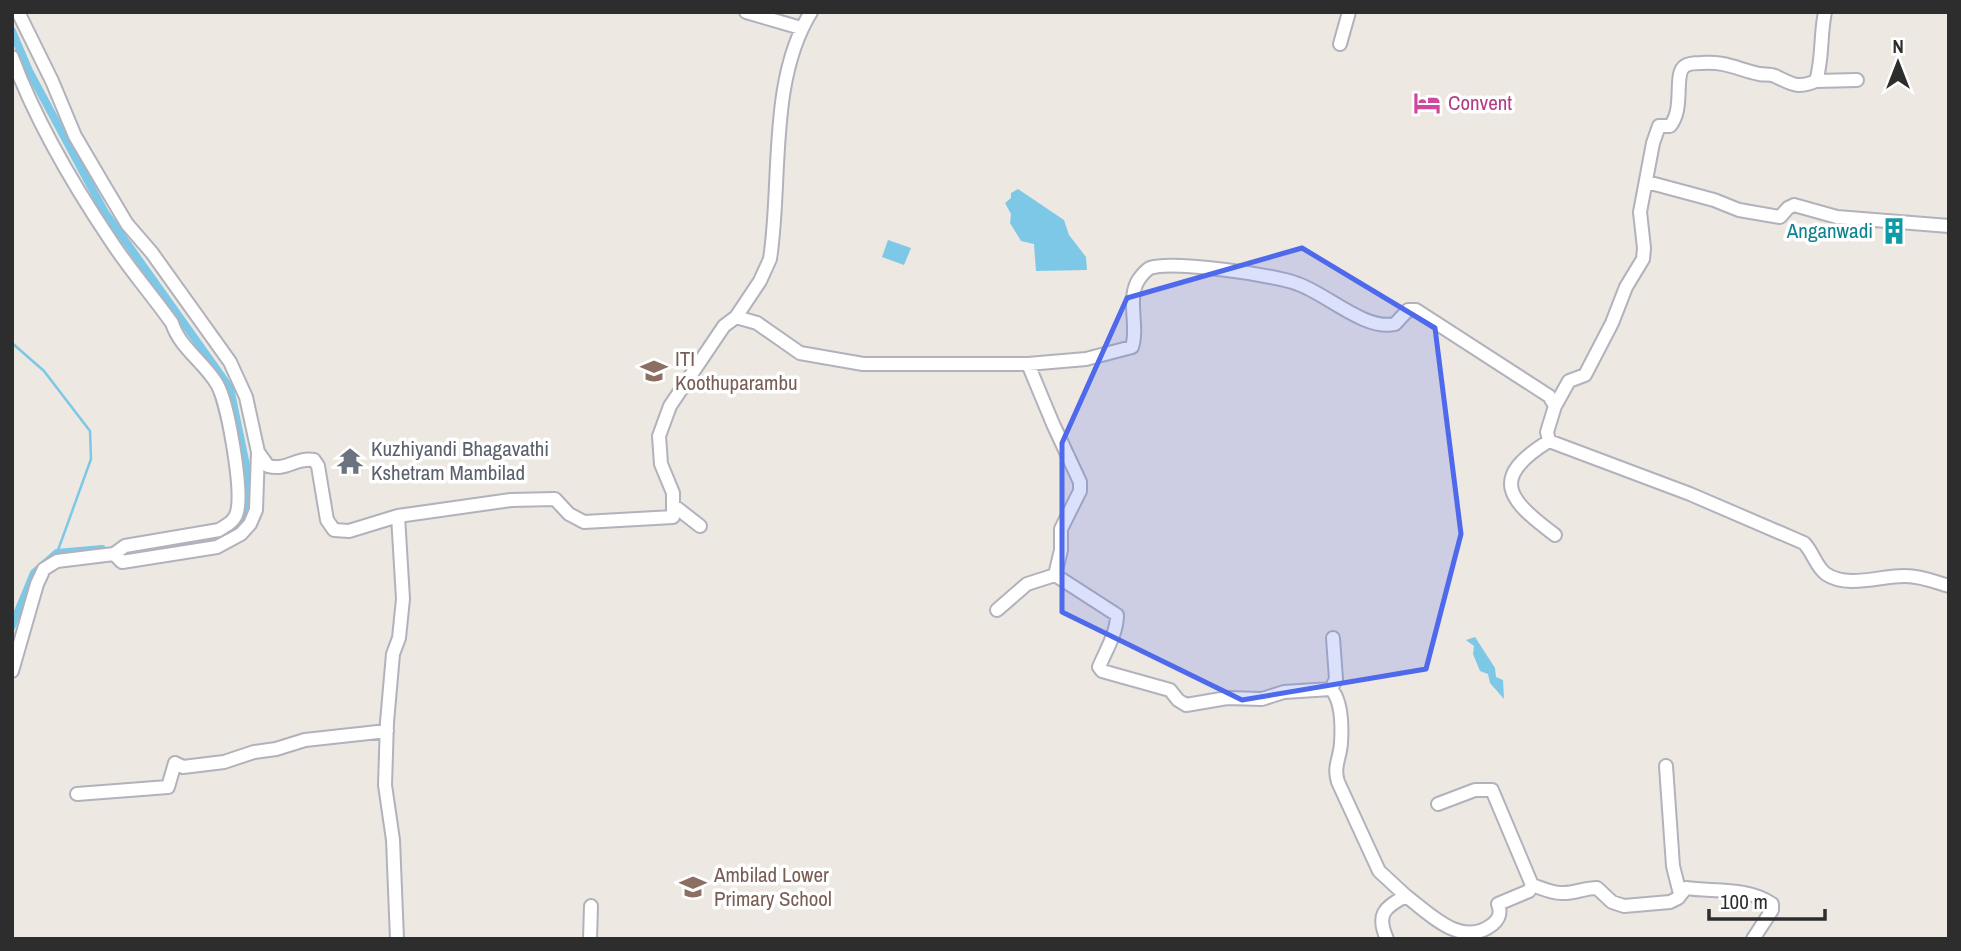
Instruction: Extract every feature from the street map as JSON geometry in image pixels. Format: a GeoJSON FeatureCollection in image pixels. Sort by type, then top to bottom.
{"type":"FeatureCollection","features":[{"type":"Feature","properties":{"kind":"street"},"geometry":{"type":"LineString","coordinates":[[18,12],[75,136],[127,224],[152,253],[230,362],[246,397],[258,452],[256,510],[250,524],[241,534],[217,547],[136,560],[122,562],[114,554]]}},
{"type":"Feature","properties":{"kind":"street"},"geometry":{"type":"LineString","coordinates":[[746,12],[801,29]]}},
{"type":"Feature","properties":{"kind":"street"},"geometry":{"type":"LineString","coordinates":[[258,452],[268,466],[279,469],[306,459],[314,460],[318,467],[327,520],[334,530],[349,531],[398,516],[511,499],[555,499],[569,514],[584,522],[673,517],[673,493],[661,464],[659,436],[670,405],[724,326],[736,317],[761,281],[770,259],[782,107],[791,59],[801,29],[811,12]]}},
{"type":"Feature","properties":{"kind":"street"},"geometry":{"type":"LineString","coordinates":[[1340,44],[1349,12]]}},
{"type":"Feature","properties":{"kind":"street"},"geometry":{"type":"LineString","coordinates":[[1816,81],[1825,12]]}},
{"type":"Feature","properties":{"kind":"street"},"geometry":{"type":"LineString","coordinates":[[12,57],[21,84],[111,242],[172,323],[175,335],[215,381],[226,403],[239,505],[237,515],[219,530],[125,546],[114,554],[57,561],[44,569],[37,584],[12,671]]}},
{"type":"Feature","properties":{"kind":"street"},"geometry":{"type":"LineString","coordinates":[[1549,442],[1547,432],[1555,405],[1569,381],[1585,375],[1612,323],[1626,287],[1641,264],[1644,248],[1640,212],[1656,130],[1659,126],[1670,126],[1676,120],[1679,77],[1685,65],[1728,63],[1759,74],[1773,75],[1790,85],[1857,80]]}},
{"type":"Feature","properties":{"kind":"street"},"geometry":{"type":"LineString","coordinates":[[1647,182],[1714,200],[1739,210],[1780,217],[1794,205],[1837,217],[1949,226]]}},
{"type":"Feature","properties":{"kind":"street"},"geometry":{"type":"LineString","coordinates":[[736,317],[757,323],[800,354],[863,364],[1028,364],[1086,359],[1132,347],[1134,293],[1137,281],[1148,269],[1163,266],[1248,272],[1300,284],[1377,325],[1395,324],[1408,310],[1416,310],[1549,396],[1555,405]]}},
{"type":"Feature","properties":{"kind":"street"},"geometry":{"type":"LineString","coordinates":[[1028,364],[1080,482],[1080,491],[1061,530],[1061,550],[1055,575]]}},
{"type":"Feature","properties":{"kind":"street"},"geometry":{"type":"LineString","coordinates":[[1549,442],[1519,463],[1510,483],[1520,506],[1555,535]]}},
{"type":"Feature","properties":{"kind":"street"},"geometry":{"type":"LineString","coordinates":[[1549,442],[1690,494],[1804,543],[1814,554],[1822,570],[1831,577],[1865,581],[1907,576],[1949,586]]}},
{"type":"Feature","properties":{"kind":"street"},"geometry":{"type":"LineString","coordinates":[[673,505],[701,526]]}},
{"type":"Feature","properties":{"kind":"street"},"geometry":{"type":"LineString","coordinates":[[397,939],[393,840],[385,785],[393,654],[403,599],[398,516]]}},
{"type":"Feature","properties":{"kind":"street"},"geometry":{"type":"LineString","coordinates":[[997,610],[1027,584],[1055,575]]}},
{"type":"Feature","properties":{"kind":"street"},"geometry":{"type":"LineString","coordinates":[[1055,575],[1117,615],[1117,629],[1099,667],[1102,671],[1170,690],[1186,705],[1227,698],[1262,699],[1284,692],[1331,689]]}},
{"type":"Feature","properties":{"kind":"street"},"geometry":{"type":"LineString","coordinates":[[1331,689],[1336,679],[1333,638]]}},
{"type":"Feature","properties":{"kind":"street"},"geometry":{"type":"LineString","coordinates":[[1331,689],[1337,696],[1341,726],[1341,746],[1335,771],[1379,871],[1442,925],[1466,933],[1480,931],[1498,919],[1501,912],[1498,904],[1530,891],[1532,885],[1492,790],[1475,790],[1438,804]]}},
{"type":"Feature","properties":{"kind":"street"},"geometry":{"type":"LineString","coordinates":[[77,794],[168,787],[175,763],[183,767],[224,762],[305,740],[387,732]]}},
{"type":"Feature","properties":{"kind":"street"},"geometry":{"type":"LineString","coordinates":[[1667,766],[1673,866],[1680,894]]}},
{"type":"Feature","properties":{"kind":"street"},"geometry":{"type":"LineString","coordinates":[[1532,885],[1556,893],[1597,888],[1612,902],[1625,906],[1670,902],[1688,888],[1762,897],[1772,904],[1772,910],[1753,939]]}},
{"type":"Feature","properties":{"kind":"street"},"geometry":{"type":"LineString","coordinates":[[1388,939],[1381,925],[1382,916],[1391,904],[1406,896]]}},
{"type":"Feature","properties":{"kind":"street"},"geometry":{"type":"LineString","coordinates":[[1391,904],[1418,906]]}},
{"type":"Feature","properties":{"kind":"street"},"geometry":{"type":"LineString","coordinates":[[590,939],[591,906]]}},
{"type":"Feature","properties":{"kind":"highlighted area"},"geometry":{"type":"Polygon","coordinates":[[[1302,248],[1435,328],[1461,534],[1426,669],[1242,700],[1062,612],[1062,443],[1127,298],[1302,248]]]}},
{"type":"Feature","properties":{"kind":"water"},"geometry":{"type":"Polygon","coordinates":[[[1018,189],[1064,220],[1069,235],[1086,257],[1087,270],[1036,271],[1034,244],[1021,241],[1010,223],[1011,214],[1005,203],[1011,198],[1011,193],[1018,189]]]}},
{"type":"Feature","properties":{"kind":"water"},"geometry":{"type":"Polygon","coordinates":[[[888,240],[911,248],[904,265],[882,257],[888,240]]]}},
{"type":"Feature","properties":{"kind":"water"},"geometry":{"type":"Polygon","coordinates":[[[1475,637],[1495,668],[1496,677],[1503,680],[1504,699],[1490,683],[1488,674],[1480,671],[1473,654],[1474,646],[1466,640],[1475,637]]]}},
{"type":"Feature","properties":{"kind":"waterway"},"geometry":{"type":"LineString","coordinates":[[12,31],[29,71],[104,211],[230,388],[247,470],[247,508],[240,524],[221,536],[143,553]]}},
{"type":"Feature","properties":{"kind":"waterway"},"geometry":{"type":"LineString","coordinates":[[12,343],[44,371],[90,431],[91,459],[57,553]]}},
{"type":"Feature","properties":{"kind":"waterway"},"geometry":{"type":"LineString","coordinates":[[12,626],[34,573],[57,553],[102,549]]}},
{"type":"Feature","properties":{"kind":"place","name":"Convent"},"geometry":{"type":"Point","coordinates":[1427,103]}},
{"type":"Feature","properties":{"kind":"place","name":"Anganwadi"},"geometry":{"type":"Point","coordinates":[1894,231]}},
{"type":"Feature","properties":{"kind":"place","name":"ITI Koothuparambu"},"geometry":{"type":"Point","coordinates":[654,371]}},
{"type":"Feature","properties":{"kind":"place","name":"Kuzhiyandi Bhagavathi Kshetram Mambilad"},"geometry":{"type":"Point","coordinates":[350,461]}},
{"type":"Feature","properties":{"kind":"place","name":"Ambilad Lower Primary School"},"geometry":{"type":"Point","coordinates":[693,887]}}]}
